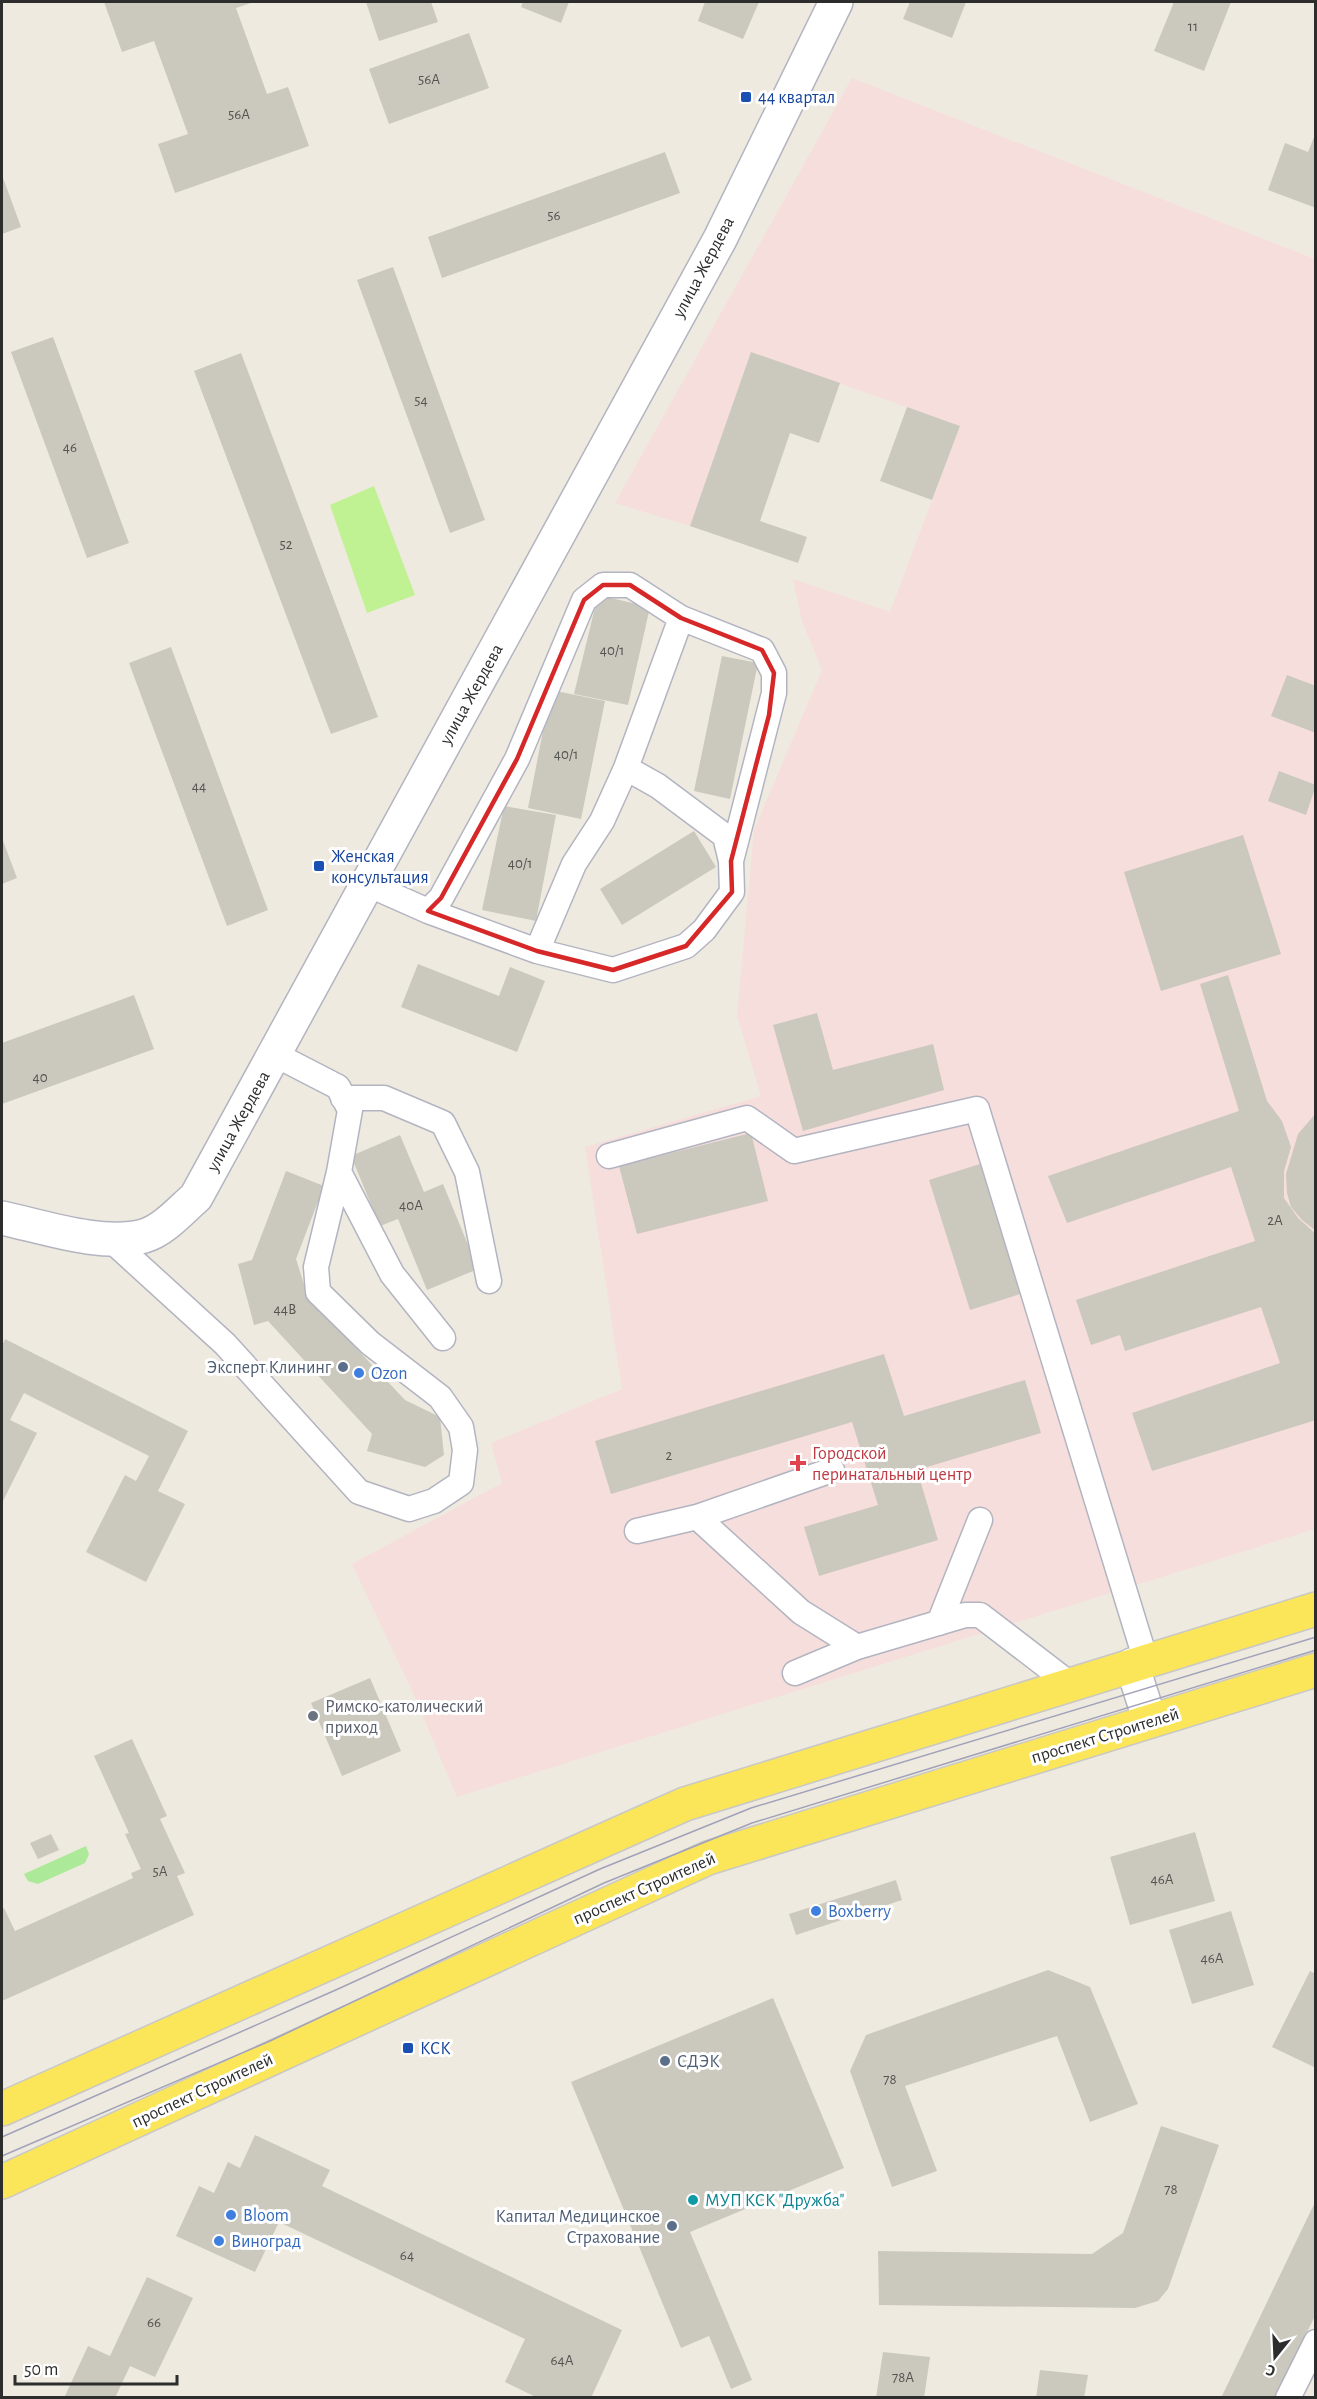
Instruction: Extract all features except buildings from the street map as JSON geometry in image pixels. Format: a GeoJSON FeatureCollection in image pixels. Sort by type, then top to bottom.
{"type":"FeatureCollection","features":[{"type":"Feature","properties":{"kind":"main road","name":"улица Жердева"},"geometry":{"type":"LineString","coordinates":[[2,1218],[111,1240],[146,1235],[170,1221],[196,1197],[720,239],[836,2]]}},
{"type":"Feature","properties":{"kind":"main road"},"geometry":{"type":"LineString","coordinates":[[2,2109],[685,1804],[1316,1609]]}},
{"type":"Feature","properties":{"kind":"main road"},"geometry":{"type":"LineString","coordinates":[[1139,1663],[1149,1721]]}},
{"type":"Feature","properties":{"kind":"main road","name":"проспект Строителей"},"geometry":{"type":"LineString","coordinates":[[2,2182],[708,1858],[1316,1670]]}},
{"type":"Feature","properties":{"kind":"street"},"geometry":{"type":"LineString","coordinates":[[428,911],[441,898],[517,759],[584,600],[603,585],[630,585],[681,618],[762,650],[774,673],[770,715],[731,861]]}},
{"type":"Feature","properties":{"kind":"street"},"geometry":{"type":"LineString","coordinates":[[537,951],[574,864],[602,821],[626,768],[681,618]]}},
{"type":"Feature","properties":{"kind":"street"},"geometry":{"type":"LineString","coordinates":[[367,884],[428,911],[537,951],[613,970],[686,946],[704,930],[732,892],[731,861],[725,836],[658,786],[626,768]]}},
{"type":"Feature","properties":{"kind":"street"},"geometry":{"type":"LineString","coordinates":[[111,1240],[225,1344],[359,1492],[409,1509],[434,1501],[461,1483],[465,1450],[461,1427],[440,1397],[370,1343],[318,1292],[316,1267],[339,1172],[350,1110],[338,1087],[274,1054]]}},
{"type":"Feature","properties":{"kind":"street"},"geometry":{"type":"LineString","coordinates":[[344,1098],[384,1098],[443,1123],[467,1172],[489,1281]]}},
{"type":"Feature","properties":{"kind":"street"},"geometry":{"type":"LineString","coordinates":[[609,1156],[747,1118],[794,1151],[977,1109],[1139,1663]]}},
{"type":"Feature","properties":{"kind":"street"},"geometry":{"type":"LineString","coordinates":[[339,1172],[392,1274],[443,1338]]}},
{"type":"Feature","properties":{"kind":"street"},"geometry":{"type":"LineString","coordinates":[[637,1531],[697,1517],[832,1470]]}},
{"type":"Feature","properties":{"kind":"street"},"geometry":{"type":"LineString","coordinates":[[697,1517],[801,1612],[857,1647]]}},
{"type":"Feature","properties":{"kind":"street"},"geometry":{"type":"LineString","coordinates":[[939,1623],[980,1520]]}},
{"type":"Feature","properties":{"kind":"street"},"geometry":{"type":"LineString","coordinates":[[795,1673],[857,1647],[965,1615],[980,1615],[1070,1684]]}},
{"type":"Feature","properties":{"kind":"street"},"geometry":{"type":"LineString","coordinates":[[1288,2397],[1316,2342]]}},
{"type":"Feature","properties":{"kind":"highlighted area"},"geometry":{"type":"Polygon","coordinates":[[[603,585],[630,585],[681,618],[762,650],[774,673],[769,715],[731,861],[732,892],[686,946],[613,970],[537,951],[428,911],[441,898],[517,759],[584,600],[603,585]]]}},
{"type":"Feature","properties":{"kind":"shaded area"},"geometry":{"type":"Polygon","coordinates":[[[852,78],[1315,259],[1315,1529],[457,1797],[413,1693],[352,1564],[502,1483],[491,1443],[622,1389],[585,1147],[761,1096],[737,1016],[754,830],[822,670],[802,621],[793,579],[890,612],[960,426],[751,352],[690,526],[615,503],[852,78]]]}},
{"type":"Feature","properties":{"kind":"green space"},"geometry":{"type":"Polygon","coordinates":[[[374,486],[415,595],[367,613],[330,505],[374,486]]]}},
{"type":"Feature","properties":{"kind":"green space"},"geometry":{"type":"Polygon","coordinates":[[[86,1846],[89,1854],[85,1863],[38,1884],[28,1881],[24,1874],[86,1846]]]}},
{"type":"Feature","properties":{"kind":"tram line"},"geometry":{"type":"LineString","coordinates":[[2,2137],[338,1989],[600,1869],[751,1808],[1316,1637]]}},
{"type":"Feature","properties":{"kind":"tram line"},"geometry":{"type":"LineString","coordinates":[[2,2156],[270,2041],[604,1883],[752,1823],[1316,1650]]}},
{"type":"Feature","properties":{"kind":"place","name":"44 квартал"},"geometry":{"type":"Point","coordinates":[746,97]}},
{"type":"Feature","properties":{"kind":"place","name":"Женская консультация"},"geometry":{"type":"Point","coordinates":[319,866]}},
{"type":"Feature","properties":{"kind":"place","name":"Эксперт Клининг"},"geometry":{"type":"Point","coordinates":[343,1367]}},
{"type":"Feature","properties":{"kind":"place","name":"Ozon"},"geometry":{"type":"Point","coordinates":[359,1373]}},
{"type":"Feature","properties":{"kind":"place","name":"Городской перинатальный центр"},"geometry":{"type":"Point","coordinates":[798,1463]}},
{"type":"Feature","properties":{"kind":"place","name":"Римско-католический приход"},"geometry":{"type":"Point","coordinates":[313,1716]}},
{"type":"Feature","properties":{"kind":"place","name":"Boxberry"},"geometry":{"type":"Point","coordinates":[816,1911]}},
{"type":"Feature","properties":{"kind":"place","name":"КСК"},"geometry":{"type":"Point","coordinates":[408,2048]}},
{"type":"Feature","properties":{"kind":"place","name":"СДЭК"},"geometry":{"type":"Point","coordinates":[665,2061]}},
{"type":"Feature","properties":{"kind":"place","name":"МУП КСК \"Дружба\""},"geometry":{"type":"Point","coordinates":[693,2200]}},
{"type":"Feature","properties":{"kind":"place","name":"Bloom"},"geometry":{"type":"Point","coordinates":[231,2215]}},
{"type":"Feature","properties":{"kind":"place","name":"Капитал Медицинское Страхование"},"geometry":{"type":"Point","coordinates":[672,2226]}},
{"type":"Feature","properties":{"kind":"place","name":"Виноград"},"geometry":{"type":"Point","coordinates":[219,2241]}}]}
